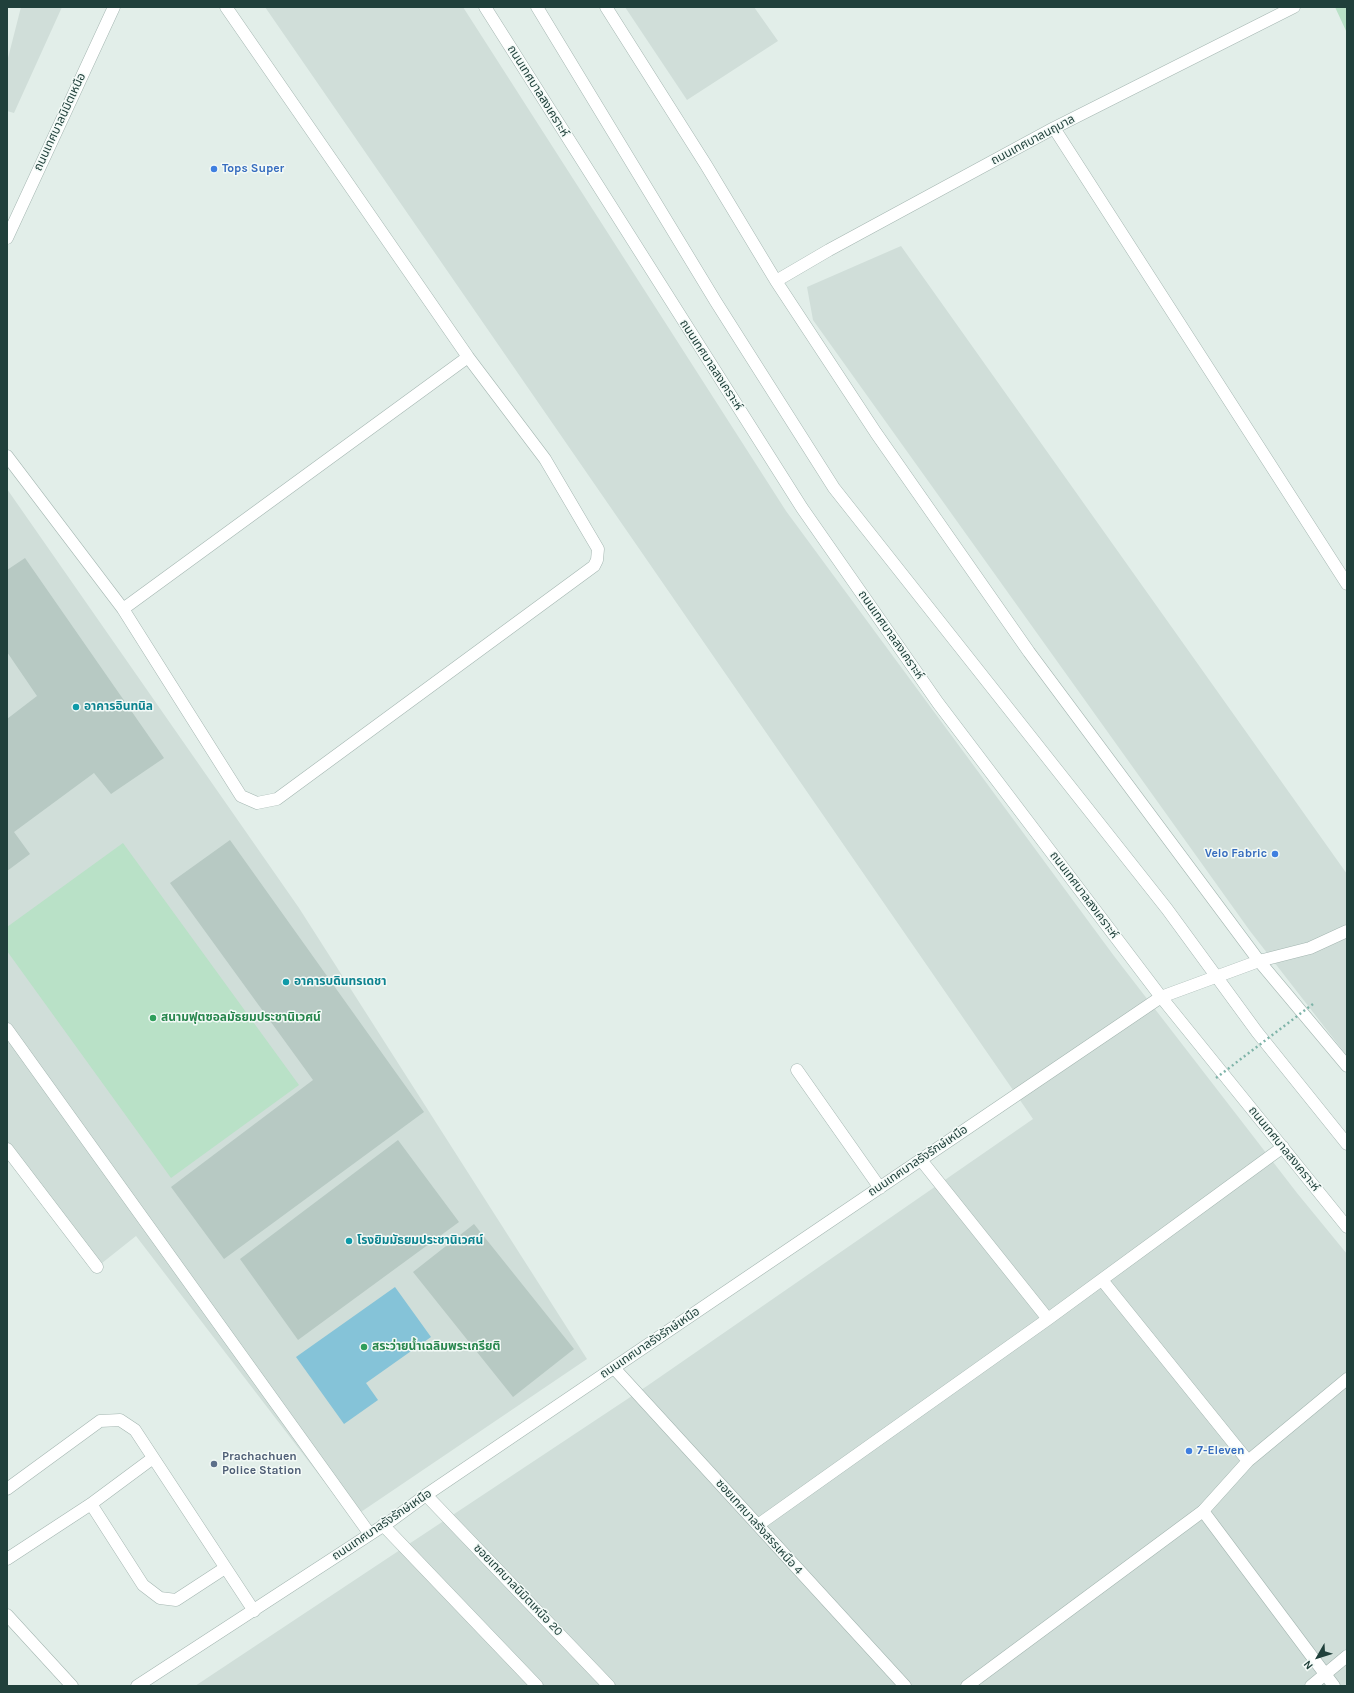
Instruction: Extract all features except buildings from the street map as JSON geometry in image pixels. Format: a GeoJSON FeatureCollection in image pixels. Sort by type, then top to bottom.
{"type":"FeatureCollection","features":[{"type":"Feature","properties":{"kind":"street","name":"ถนนเทศบาลนิมิตเหนือ"},"geometry":{"type":"LineString","coordinates":[[7,238],[114,7]]}},
{"type":"Feature","properties":{"kind":"street"},"geometry":{"type":"LineString","coordinates":[[7,456],[124,609],[241,796],[257,803],[277,799],[594,566],[598,560],[598,549],[545,459],[468,357],[226,7]]}},
{"type":"Feature","properties":{"kind":"street","name":"ถนนเทศบาลสงเคราะห์"},"geometry":{"type":"LineString","coordinates":[[484,7],[802,508],[938,703],[1161,997],[1347,1227]]}},
{"type":"Feature","properties":{"kind":"street"},"geometry":{"type":"LineString","coordinates":[[537,7],[716,302],[834,488],[1167,909],[1257,1032],[1347,1144]]}},
{"type":"Feature","properties":{"kind":"street"},"geometry":{"type":"LineString","coordinates":[[606,7],[706,165],[776,281],[876,433],[1025,646],[1259,961],[1347,1066]]}},
{"type":"Feature","properties":{"kind":"street","name":"ถนนเทศบาลนฤมาล"},"geometry":{"type":"LineString","coordinates":[[776,281],[829,250],[1054,128],[1294,7]]}},
{"type":"Feature","properties":{"kind":"street"},"geometry":{"type":"LineString","coordinates":[[1054,128],[1347,584]]}},
{"type":"Feature","properties":{"kind":"street"},"geometry":{"type":"LineString","coordinates":[[124,609],[468,357]]}},
{"type":"Feature","properties":{"kind":"street","name":"ถนนเทศบาลรังรักษ์เหนือ"},"geometry":{"type":"LineString","coordinates":[[137,1686],[254,1611],[383,1525],[1161,997],[1259,961],[1310,948],[1347,931]]}},
{"type":"Feature","properties":{"kind":"street"},"geometry":{"type":"LineString","coordinates":[[7,1029],[369,1533]]}},
{"type":"Feature","properties":{"kind":"street"},"geometry":{"type":"LineString","coordinates":[[797,1070],[880,1188]]}},
{"type":"Feature","properties":{"kind":"street"},"geometry":{"type":"LineString","coordinates":[[758,1525],[1048,1319],[1283,1147]]}},
{"type":"Feature","properties":{"kind":"street"},"geometry":{"type":"LineString","coordinates":[[7,1149],[97,1267]]}},
{"type":"Feature","properties":{"kind":"street"},"geometry":{"type":"LineString","coordinates":[[921,1160],[1048,1319]]}},
{"type":"Feature","properties":{"kind":"street"},"geometry":{"type":"LineString","coordinates":[[1102,1280],[1248,1461]]}},
{"type":"Feature","properties":{"kind":"street","name":"ซอยเทศบาลรังสรรเหนือ 4"},"geometry":{"type":"LineString","coordinates":[[614,1368],[905,1686]]}},
{"type":"Feature","properties":{"kind":"street"},"geometry":{"type":"LineString","coordinates":[[967,1686],[1203,1511],[1248,1461],[1347,1379]]}},
{"type":"Feature","properties":{"kind":"street"},"geometry":{"type":"LineString","coordinates":[[7,1489],[100,1421],[120,1420],[135,1430],[254,1611]]}},
{"type":"Feature","properties":{"kind":"street"},"geometry":{"type":"LineString","coordinates":[[7,1559],[91,1504],[153,1458]]}},
{"type":"Feature","properties":{"kind":"street","name":"ซอยเทศบาลนิมิตเหนือ 20"},"geometry":{"type":"LineString","coordinates":[[426,1495],[609,1686]]}},
{"type":"Feature","properties":{"kind":"street"},"geometry":{"type":"LineString","coordinates":[[91,1504],[143,1585],[160,1598],[176,1600],[225,1568]]}},
{"type":"Feature","properties":{"kind":"street"},"geometry":{"type":"LineString","coordinates":[[1203,1511],[1334,1686]]}},
{"type":"Feature","properties":{"kind":"street"},"geometry":{"type":"LineString","coordinates":[[383,1525],[537,1686]]}},
{"type":"Feature","properties":{"kind":"street"},"geometry":{"type":"LineString","coordinates":[[7,1615],[72,1686]]}},
{"type":"Feature","properties":{"kind":"street"},"geometry":{"type":"LineString","coordinates":[[1310,1686],[1347,1656]]}},
{"type":"Feature","properties":{"kind":"path"},"geometry":{"type":"LineString","coordinates":[[1216,1078],[1313,1004]]}},
{"type":"Feature","properties":{"kind":"shaded area"},"geometry":{"type":"Polygon","coordinates":[[[21,7],[62,7],[14,113],[7,111],[7,62],[21,7]]]}},
{"type":"Feature","properties":{"kind":"shaded area"},"geometry":{"type":"Polygon","coordinates":[[[265,7],[463,7],[786,511],[1114,956],[1297,1193],[1347,1254],[1347,1686],[195,1686],[647,1386],[1033,1119],[265,7]]]}},
{"type":"Feature","properties":{"kind":"shaded area"},"geometry":{"type":"Polygon","coordinates":[[[625,7],[754,7],[778,41],[687,100],[625,7]]]}},
{"type":"Feature","properties":{"kind":"shaded area"},"geometry":{"type":"Polygon","coordinates":[[[901,246],[1347,874],[1347,1056],[1250,931],[813,320],[807,287],[901,246]]]}},
{"type":"Feature","properties":{"kind":"shaded area"},"geometry":{"type":"Polygon","coordinates":[[[7,489],[299,908],[587,1359],[352,1518],[136,1236],[97,1267],[7,1145],[7,489]]]}},
{"type":"Feature","properties":{"kind":"green space"},"geometry":{"type":"Polygon","coordinates":[[[1335,7],[1347,7],[1347,33],[1335,7]]]}},
{"type":"Feature","properties":{"kind":"green space","name":"สนามฟุตซอลมัธยมประชานิเวศน์"},"geometry":{"type":"Polygon","coordinates":[[[123,843],[299,1085],[171,1178],[7,951],[7,927],[123,843]]]}},
{"type":"Feature","properties":{"kind":"water","name":"สระว่ายนํ้าเฉลิมพระเกรียติ"},"geometry":{"type":"Polygon","coordinates":[[[395,1287],[431,1337],[366,1383],[378,1400],[344,1424],[296,1357],[395,1287]]]}},
{"type":"Feature","properties":{"kind":"place","name":"Tops Super"},"geometry":{"type":"Point","coordinates":[214,169]}},
{"type":"Feature","properties":{"kind":"place","name":"อาคารอินทนิล"},"geometry":{"type":"Point","coordinates":[76,707]}},
{"type":"Feature","properties":{"kind":"place","name":"Velo Fabric"},"geometry":{"type":"Point","coordinates":[1275,854]}},
{"type":"Feature","properties":{"kind":"place","name":"อาคารบดินทรเดชา"},"geometry":{"type":"Point","coordinates":[286,982]}},
{"type":"Feature","properties":{"kind":"place","name":"สนามฟุตซอลมัธยมประชานิเวศน์"},"geometry":{"type":"Point","coordinates":[153,1018]}},
{"type":"Feature","properties":{"kind":"place","name":"โรงยิมมัธยมประชานิเวศน์"},"geometry":{"type":"Point","coordinates":[349,1241]}},
{"type":"Feature","properties":{"kind":"place","name":"สระว่ายนํ้าเฉลิมพระเกรียติ"},"geometry":{"type":"Point","coordinates":[364,1347]}},
{"type":"Feature","properties":{"kind":"place","name":"7-Eleven"},"geometry":{"type":"Point","coordinates":[1189,1451]}},
{"type":"Feature","properties":{"kind":"place","name":"Prachachuen Police Station"},"geometry":{"type":"Point","coordinates":[214,1464]}}]}
